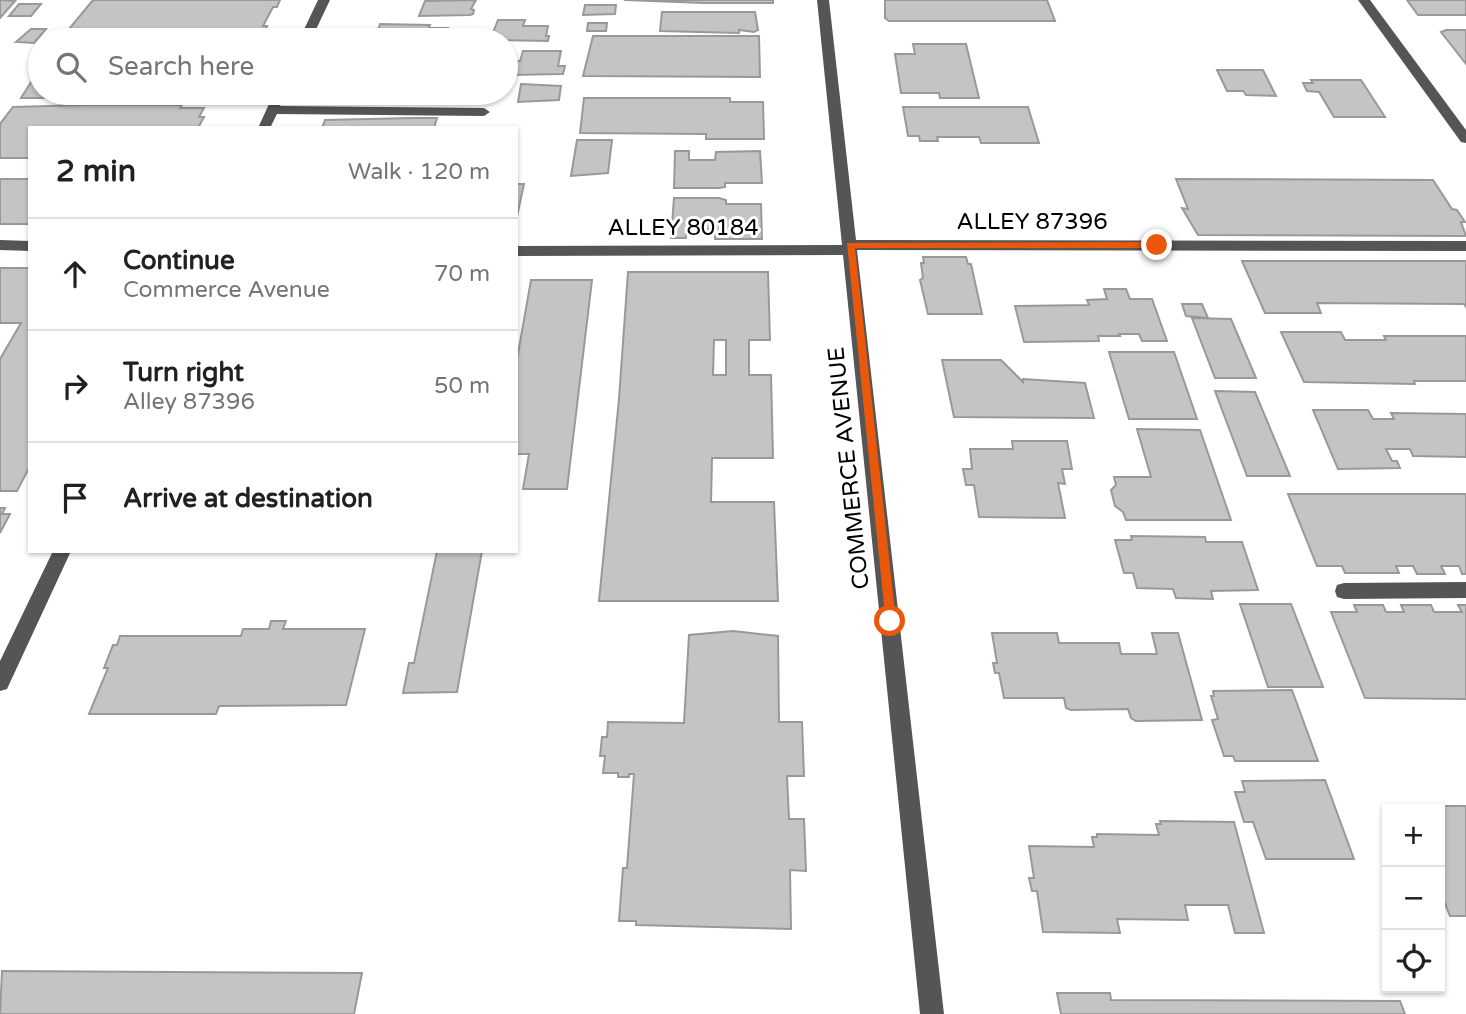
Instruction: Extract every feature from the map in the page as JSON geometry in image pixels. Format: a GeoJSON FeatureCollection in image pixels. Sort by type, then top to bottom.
{"type":"FeatureCollection","features":[{"type":"Feature","properties":{"kind":"street"},"geometry":{"type":"LineString","coordinates":[[311,28],[324,0]]}},
{"type":"Feature","properties":{"kind":"street","name":"COMMERCE AVENUE"},"geometry":{"type":"LineString","coordinates":[[823,0],[932,1014]]}},
{"type":"Feature","properties":{"kind":"street"},"geometry":{"type":"LineString","coordinates":[[1364,0],[1466,139]]}},
{"type":"Feature","properties":{"kind":"street"},"geometry":{"type":"LineString","coordinates":[[265,126],[274,105]]}},
{"type":"Feature","properties":{"kind":"street"},"geometry":{"type":"LineString","coordinates":[[272,110],[484,112]]}},
{"type":"Feature","properties":{"kind":"street"},"geometry":{"type":"LineString","coordinates":[[0,246],[28,246]]}},
{"type":"Feature","properties":{"kind":"street","name":"ALLEY 87396"},"geometry":{"type":"LineString","coordinates":[[850,247],[1466,246]]}},
{"type":"Feature","properties":{"kind":"street","name":"ALLEY 80184"},"geometry":{"type":"LineString","coordinates":[[518,251],[850,247]]}},
{"type":"Feature","properties":{"kind":"street"},"geometry":{"type":"LineString","coordinates":[[0,682],[61,553]]}},
{"type":"Feature","properties":{"kind":"street"},"geometry":{"type":"LineString","coordinates":[[1344,591],[1466,590]]}},
{"type":"Feature","properties":{"kind":"building"},"geometry":{"type":"Polygon","coordinates":[[[0,0],[15,1],[0,18],[0,0]]]}},
{"type":"Feature","properties":{"kind":"building"},"geometry":{"type":"Polygon","coordinates":[[[93,0],[280,0],[263,26],[267,26],[266,28],[70,28],[93,0]]]}},
{"type":"Feature","properties":{"kind":"building"},"geometry":{"type":"Polygon","coordinates":[[[476,0],[471,9],[474,10],[473,14],[470,15],[419,16],[425,1],[476,0]]]}},
{"type":"Feature","properties":{"kind":"building"},"geometry":{"type":"Polygon","coordinates":[[[624,0],[773,0],[773,3],[704,3],[624,0]]]}},
{"type":"Feature","properties":{"kind":"building"},"geometry":{"type":"Polygon","coordinates":[[[885,0],[1047,0],[1055,21],[889,21],[885,18],[885,0]]]}},
{"type":"Feature","properties":{"kind":"building"},"geometry":{"type":"Polygon","coordinates":[[[1407,0],[1466,0],[1466,15],[1418,15],[1407,0]]]}},
{"type":"Feature","properties":{"kind":"building"},"geometry":{"type":"Polygon","coordinates":[[[19,4],[41,4],[31,16],[9,16],[19,4]]]}},
{"type":"Feature","properties":{"kind":"building"},"geometry":{"type":"Polygon","coordinates":[[[585,5],[616,5],[615,14],[583,15],[585,5]]]}},
{"type":"Feature","properties":{"kind":"building"},"geometry":{"type":"Polygon","coordinates":[[[662,12],[755,12],[758,30],[739,30],[739,33],[660,31],[662,12]]]}},
{"type":"Feature","properties":{"kind":"building"},"geometry":{"type":"Polygon","coordinates":[[[498,20],[525,20],[523,26],[548,26],[546,36],[549,36],[548,41],[518,40],[518,28],[495,28],[498,20]]]}},
{"type":"Feature","properties":{"kind":"building"},"geometry":{"type":"Polygon","coordinates":[[[588,23],[607,23],[606,31],[587,31],[588,23]]]}},
{"type":"Feature","properties":{"kind":"building"},"geometry":{"type":"Polygon","coordinates":[[[380,24],[430,25],[429,28],[379,28],[380,24]]]}},
{"type":"Feature","properties":{"kind":"building"},"geometry":{"type":"Polygon","coordinates":[[[1466,30],[1466,64],[1441,32],[1466,30]]]}},
{"type":"Feature","properties":{"kind":"building"},"geometry":{"type":"Polygon","coordinates":[[[28,32],[28,43],[16,42],[28,32]]]}},
{"type":"Feature","properties":{"kind":"building"},"geometry":{"type":"Polygon","coordinates":[[[593,36],[759,36],[760,77],[583,76],[593,36]]]}},
{"type":"Feature","properties":{"kind":"building"},"geometry":{"type":"Polygon","coordinates":[[[913,44],[966,44],[979,98],[940,98],[939,93],[901,93],[895,54],[915,54],[913,44]]]}},
{"type":"Feature","properties":{"kind":"building"},"geometry":{"type":"Polygon","coordinates":[[[523,51],[561,51],[558,66],[565,66],[563,74],[518,75],[523,51]]]}},
{"type":"Feature","properties":{"kind":"building"},"geometry":{"type":"Polygon","coordinates":[[[1217,70],[1263,70],[1276,96],[1227,91],[1217,70]]]}},
{"type":"Feature","properties":{"kind":"building"},"geometry":{"type":"Polygon","coordinates":[[[1311,80],[1361,80],[1385,117],[1334,117],[1319,92],[1307,91],[1303,83],[1313,83],[1311,80]]]}},
{"type":"Feature","properties":{"kind":"building"},"geometry":{"type":"Polygon","coordinates":[[[521,84],[561,86],[559,100],[518,102],[521,84]]]}},
{"type":"Feature","properties":{"kind":"building"},"geometry":{"type":"Polygon","coordinates":[[[28,87],[28,98],[21,98],[28,87]]]}},
{"type":"Feature","properties":{"kind":"building"},"geometry":{"type":"Polygon","coordinates":[[[584,98],[730,98],[730,102],[763,102],[764,139],[706,139],[706,134],[580,133],[584,98]]]}},
{"type":"Feature","properties":{"kind":"building"},"geometry":{"type":"Polygon","coordinates":[[[182,105],[180,108],[204,108],[199,117],[204,117],[199,126],[28,126],[28,158],[0,158],[0,124],[13,107],[182,105]]]}},
{"type":"Feature","properties":{"kind":"building"},"geometry":{"type":"Polygon","coordinates":[[[903,107],[1028,107],[1039,143],[981,143],[979,137],[937,137],[938,141],[920,141],[919,136],[908,136],[903,107]]]}},
{"type":"Feature","properties":{"kind":"building"},"geometry":{"type":"Polygon","coordinates":[[[437,118],[435,126],[323,126],[325,120],[437,118]]]}},
{"type":"Feature","properties":{"kind":"building"},"geometry":{"type":"Polygon","coordinates":[[[577,140],[612,140],[608,173],[571,176],[577,140]]]}},
{"type":"Feature","properties":{"kind":"building"},"geometry":{"type":"Polygon","coordinates":[[[675,151],[689,151],[689,160],[715,160],[716,152],[760,151],[762,183],[725,183],[725,187],[719,188],[674,188],[675,151]]]}},
{"type":"Feature","properties":{"kind":"building"},"geometry":{"type":"Polygon","coordinates":[[[0,179],[28,179],[28,224],[0,224],[0,179]]]}},
{"type":"Feature","properties":{"kind":"building"},"geometry":{"type":"Polygon","coordinates":[[[1176,179],[1433,180],[1452,209],[1457,210],[1465,222],[1461,222],[1466,236],[1198,235],[1182,208],[1188,209],[1176,179]]]}},
{"type":"Feature","properties":{"kind":"building"},"geometry":{"type":"Polygon","coordinates":[[[518,184],[524,184],[518,212],[518,184]]]}},
{"type":"Feature","properties":{"kind":"building"},"geometry":{"type":"Polygon","coordinates":[[[674,198],[719,198],[726,200],[726,204],[761,204],[762,239],[715,239],[715,229],[686,229],[686,238],[671,238],[674,198]]]}},
{"type":"Feature","properties":{"kind":"building"},"geometry":{"type":"Polygon","coordinates":[[[923,257],[966,257],[968,264],[971,264],[982,314],[928,314],[920,280],[923,278],[923,257]]]}},
{"type":"Feature","properties":{"kind":"building"},"geometry":{"type":"Polygon","coordinates":[[[1242,261],[1466,261],[1466,307],[1464,304],[1317,303],[1321,313],[1265,313],[1242,261]]]}},
{"type":"Feature","properties":{"kind":"building"},"geometry":{"type":"Polygon","coordinates":[[[0,268],[28,268],[28,470],[17,491],[0,491],[0,359],[21,323],[0,323],[0,268]]]}},
{"type":"Feature","properties":{"kind":"building"},"geometry":{"type":"Polygon","coordinates":[[[628,272],[768,272],[770,340],[749,340],[749,375],[771,375],[773,458],[712,458],[711,502],[774,502],[778,601],[599,601],[619,399],[628,272]],[[714,340],[713,375],[726,375],[726,340],[714,340]]]}},
{"type":"Feature","properties":{"kind":"building"},"geometry":{"type":"Polygon","coordinates":[[[531,280],[592,280],[567,489],[523,489],[529,454],[518,454],[518,354],[531,280]]]}},
{"type":"Feature","properties":{"kind":"building"},"geometry":{"type":"Polygon","coordinates":[[[1104,289],[1126,289],[1130,299],[1152,299],[1167,341],[1142,341],[1139,334],[1119,334],[1120,336],[1098,336],[1099,341],[1024,342],[1015,306],[1089,305],[1087,300],[1107,299],[1104,289]]]}},
{"type":"Feature","properties":{"kind":"building"},"geometry":{"type":"Polygon","coordinates":[[[1182,304],[1202,304],[1208,318],[1186,316],[1182,304]]]}},
{"type":"Feature","properties":{"kind":"building"},"geometry":{"type":"Polygon","coordinates":[[[1192,318],[1231,319],[1256,378],[1215,378],[1192,318]]]}},
{"type":"Feature","properties":{"kind":"building"},"geometry":{"type":"Polygon","coordinates":[[[1281,332],[1341,332],[1345,340],[1386,340],[1384,336],[1466,336],[1466,381],[1414,381],[1415,384],[1304,382],[1281,332]]]}},
{"type":"Feature","properties":{"kind":"building"},"geometry":{"type":"Polygon","coordinates":[[[1109,352],[1174,352],[1197,419],[1129,419],[1109,352]]]}},
{"type":"Feature","properties":{"kind":"building"},"geometry":{"type":"Polygon","coordinates":[[[942,360],[1001,360],[1023,382],[1023,379],[1085,383],[1094,418],[954,417],[942,360]]]}},
{"type":"Feature","properties":{"kind":"building"},"geometry":{"type":"Polygon","coordinates":[[[1215,391],[1255,392],[1290,476],[1247,476],[1215,391]]]}},
{"type":"Feature","properties":{"kind":"building"},"geometry":{"type":"Polygon","coordinates":[[[1313,410],[1368,410],[1373,419],[1394,419],[1391,413],[1466,414],[1466,457],[1413,456],[1410,449],[1386,449],[1392,461],[1397,461],[1400,468],[1338,469],[1313,410]]]}},
{"type":"Feature","properties":{"kind":"building"},"geometry":{"type":"Polygon","coordinates":[[[1137,429],[1200,430],[1231,520],[1126,520],[1123,512],[1115,506],[1111,490],[1116,485],[1114,477],[1151,477],[1137,429]]]}},
{"type":"Feature","properties":{"kind":"building"},"geometry":{"type":"Polygon","coordinates":[[[1012,441],[1067,441],[1072,469],[1062,469],[1065,484],[1058,483],[1065,518],[979,517],[974,485],[966,485],[963,469],[972,469],[970,449],[1013,449],[1012,441]]]}},
{"type":"Feature","properties":{"kind":"building"},"geometry":{"type":"Polygon","coordinates":[[[1288,494],[1466,494],[1466,574],[1462,574],[1459,566],[1441,566],[1445,574],[1417,574],[1413,566],[1396,566],[1399,573],[1345,573],[1342,566],[1317,566],[1288,494]]]}},
{"type":"Feature","properties":{"kind":"building"},"geometry":{"type":"Polygon","coordinates":[[[0,508],[5,508],[2,514],[10,514],[0,533],[0,508]]]}},
{"type":"Feature","properties":{"kind":"building"},"geometry":{"type":"Polygon","coordinates":[[[1131,536],[1205,537],[1206,542],[1242,542],[1258,590],[1211,591],[1213,599],[1176,598],[1173,589],[1137,588],[1133,573],[1124,573],[1115,540],[1132,540],[1131,536]]]}},
{"type":"Feature","properties":{"kind":"building"},"geometry":{"type":"Polygon","coordinates":[[[437,553],[482,553],[457,692],[403,693],[409,663],[414,663],[437,553]]]}},
{"type":"Feature","properties":{"kind":"building"},"geometry":{"type":"Polygon","coordinates":[[[1240,604],[1291,604],[1323,687],[1268,687],[1240,604]]]}},
{"type":"Feature","properties":{"kind":"building"},"geometry":{"type":"Polygon","coordinates":[[[1354,605],[1383,605],[1386,612],[1404,612],[1401,605],[1431,605],[1434,612],[1462,612],[1458,605],[1466,605],[1466,699],[1365,698],[1331,612],[1357,612],[1354,605]]]}},
{"type":"Feature","properties":{"kind":"building"},"geometry":{"type":"Polygon","coordinates":[[[271,621],[286,621],[283,629],[365,629],[346,705],[219,706],[216,714],[89,714],[108,668],[104,668],[113,645],[117,645],[120,636],[241,636],[243,629],[269,629],[271,621]]]}},
{"type":"Feature","properties":{"kind":"building"},"geometry":{"type":"Polygon","coordinates":[[[733,631],[778,636],[779,722],[802,722],[804,776],[787,776],[789,819],[804,819],[806,871],[790,870],[791,929],[636,925],[636,921],[619,921],[623,868],[627,868],[634,774],[618,777],[618,773],[603,773],[605,756],[600,756],[602,737],[607,737],[608,722],[684,723],[689,635],[733,631]]]}},
{"type":"Feature","properties":{"kind":"building"},"geometry":{"type":"Polygon","coordinates":[[[992,633],[1057,633],[1059,643],[1119,643],[1121,654],[1157,654],[1152,633],[1178,633],[1202,720],[1136,721],[1131,718],[1128,709],[1071,710],[1066,708],[1064,698],[1004,698],[999,673],[995,673],[993,663],[997,663],[992,633]]]}},
{"type":"Feature","properties":{"kind":"building"},"geometry":{"type":"Polygon","coordinates":[[[1292,690],[1318,761],[1235,761],[1233,756],[1224,756],[1212,720],[1218,719],[1211,696],[1214,696],[1213,691],[1292,690]]]}},
{"type":"Feature","properties":{"kind":"building"},"geometry":{"type":"Polygon","coordinates":[[[1325,780],[1354,859],[1266,859],[1253,822],[1244,822],[1235,792],[1245,792],[1242,781],[1325,780]]]}},
{"type":"Feature","properties":{"kind":"building"},"geometry":{"type":"Polygon","coordinates":[[[1445,806],[1466,806],[1466,916],[1450,916],[1445,904],[1445,806]]]}},
{"type":"Feature","properties":{"kind":"building"},"geometry":{"type":"Polygon","coordinates":[[[1160,821],[1234,822],[1264,933],[1235,933],[1228,905],[1185,905],[1188,920],[1117,919],[1120,933],[1043,932],[1037,891],[1032,891],[1029,878],[1034,878],[1029,846],[1094,847],[1092,837],[1097,837],[1097,834],[1159,835],[1156,824],[1161,824],[1160,821]]]}},
{"type":"Feature","properties":{"kind":"building"},"geometry":{"type":"Polygon","coordinates":[[[2,971],[362,973],[354,1014],[0,1014],[2,971]]]}},
{"type":"Feature","properties":{"kind":"building"},"geometry":{"type":"Polygon","coordinates":[[[1057,993],[1110,993],[1111,1000],[1400,1001],[1405,1014],[1061,1014],[1057,993]]]}},
{"type":"Feature","properties":{"kind":"route"},"geometry":{"type":"LineString","coordinates":[[890,621],[850,245],[1157,245]]}}]}
